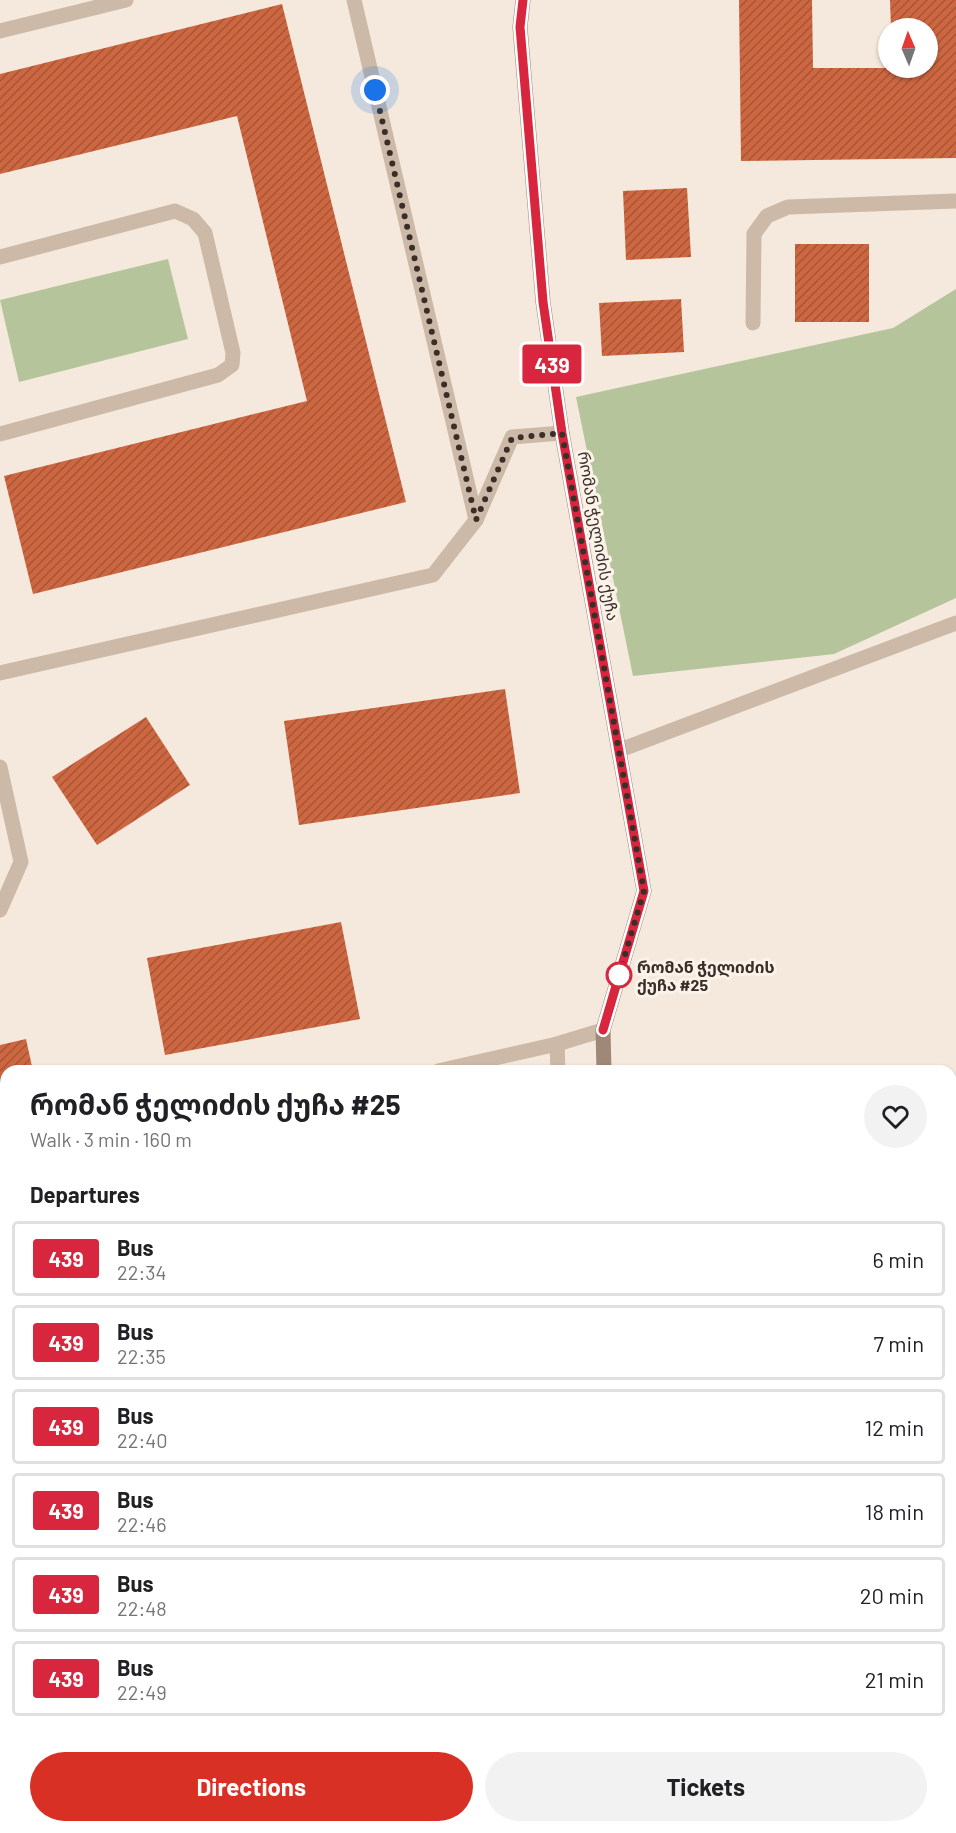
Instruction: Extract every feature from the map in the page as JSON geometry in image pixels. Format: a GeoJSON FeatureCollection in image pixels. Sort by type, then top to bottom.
{"type":"FeatureCollection","features":[{"type":"Feature","properties":{"kind":"street"},"geometry":{"type":"LineString","coordinates":[[0,31],[126,0]]}},
{"type":"Feature","properties":{"kind":"street"},"geometry":{"type":"LineString","coordinates":[[354,0],[476,520]]}},
{"type":"Feature","properties":{"kind":"street","name":"რომან ჭელიძის ქუჩა"},"geometry":{"type":"LineString","coordinates":[[523,0],[520,27],[543,302],[562,433],[644,891],[603,1030],[604,1065]]}},
{"type":"Feature","properties":{"kind":"street"},"geometry":{"type":"LineString","coordinates":[[753,323],[754,234],[767,216],[788,207],[956,201]]}},
{"type":"Feature","properties":{"kind":"street"},"geometry":{"type":"LineString","coordinates":[[0,257],[175,211],[193,219],[205,233],[233,353],[232,365],[218,375],[0,434]]}},
{"type":"Feature","properties":{"kind":"street"},"geometry":{"type":"LineString","coordinates":[[0,673],[433,575],[476,520],[512,438],[562,433]]}},
{"type":"Feature","properties":{"kind":"street"},"geometry":{"type":"LineString","coordinates":[[620,750],[956,623]]}},
{"type":"Feature","properties":{"kind":"street"},"geometry":{"type":"LineString","coordinates":[[0,767],[21,862],[0,910]]}},
{"type":"Feature","properties":{"kind":"street"},"geometry":{"type":"LineString","coordinates":[[464,1065],[557,1044],[603,1030]]}},
{"type":"Feature","properties":{"kind":"street"},"geometry":{"type":"LineString","coordinates":[[557,1044],[558,1065]]}},
{"type":"Feature","properties":{"kind":"green space"},"geometry":{"type":"Polygon","coordinates":[[[168,259],[188,339],[19,382],[0,300],[168,259]]]}},
{"type":"Feature","properties":{"kind":"green space"},"geometry":{"type":"Polygon","coordinates":[[[956,289],[956,598],[834,654],[633,676],[576,397],[893,328],[956,289]]]}},
{"type":"Feature","properties":{"kind":"building"},"geometry":{"type":"Polygon","coordinates":[[[739,0],[812,0],[813,68],[878,68],[878,78],[938,78],[938,18],[891,18],[890,0],[956,0],[956,158],[741,161],[739,0]]]}},
{"type":"Feature","properties":{"kind":"building"},"geometry":{"type":"Polygon","coordinates":[[[282,4],[406,502],[33,594],[4,476],[307,401],[237,116],[0,174],[0,74],[282,4]]]}},
{"type":"Feature","properties":{"kind":"building"},"geometry":{"type":"Polygon","coordinates":[[[687,188],[691,257],[626,260],[623,191],[687,188]]]}},
{"type":"Feature","properties":{"kind":"building"},"geometry":{"type":"Polygon","coordinates":[[[795,244],[869,244],[869,322],[795,322],[795,244]]]}},
{"type":"Feature","properties":{"kind":"building"},"geometry":{"type":"Polygon","coordinates":[[[681,299],[684,352],[602,356],[599,303],[681,299]]]}},
{"type":"Feature","properties":{"kind":"building"},"geometry":{"type":"Polygon","coordinates":[[[505,689],[520,793],[299,825],[284,721],[505,689]]]}},
{"type":"Feature","properties":{"kind":"building"},"geometry":{"type":"Polygon","coordinates":[[[146,717],[190,785],[97,845],[52,777],[146,717]]]}},
{"type":"Feature","properties":{"kind":"building"},"geometry":{"type":"Polygon","coordinates":[[[341,922],[360,1019],[165,1055],[147,958],[341,922]]]}},
{"type":"Feature","properties":{"kind":"building"},"geometry":{"type":"Polygon","coordinates":[[[26,1039],[32,1065],[0,1065],[0,1045],[26,1039]]]}},
{"type":"Feature","properties":{"kind":"bus line","name":"439"},"geometry":{"type":"LineString","coordinates":[[523,0],[520,27],[543,302],[562,433],[644,891],[603,1030]]}},
{"type":"Feature","properties":{"kind":"place","name":"რომან ჭელიძის ქუჩა #25"},"geometry":{"type":"Point","coordinates":[619,975]}},
{"type":"Feature","properties":{"kind":"route"},"geometry":{"type":"LineString","coordinates":[[375,90],[476,520],[512,438],[562,433],[644,891],[619,975]]}}]}
